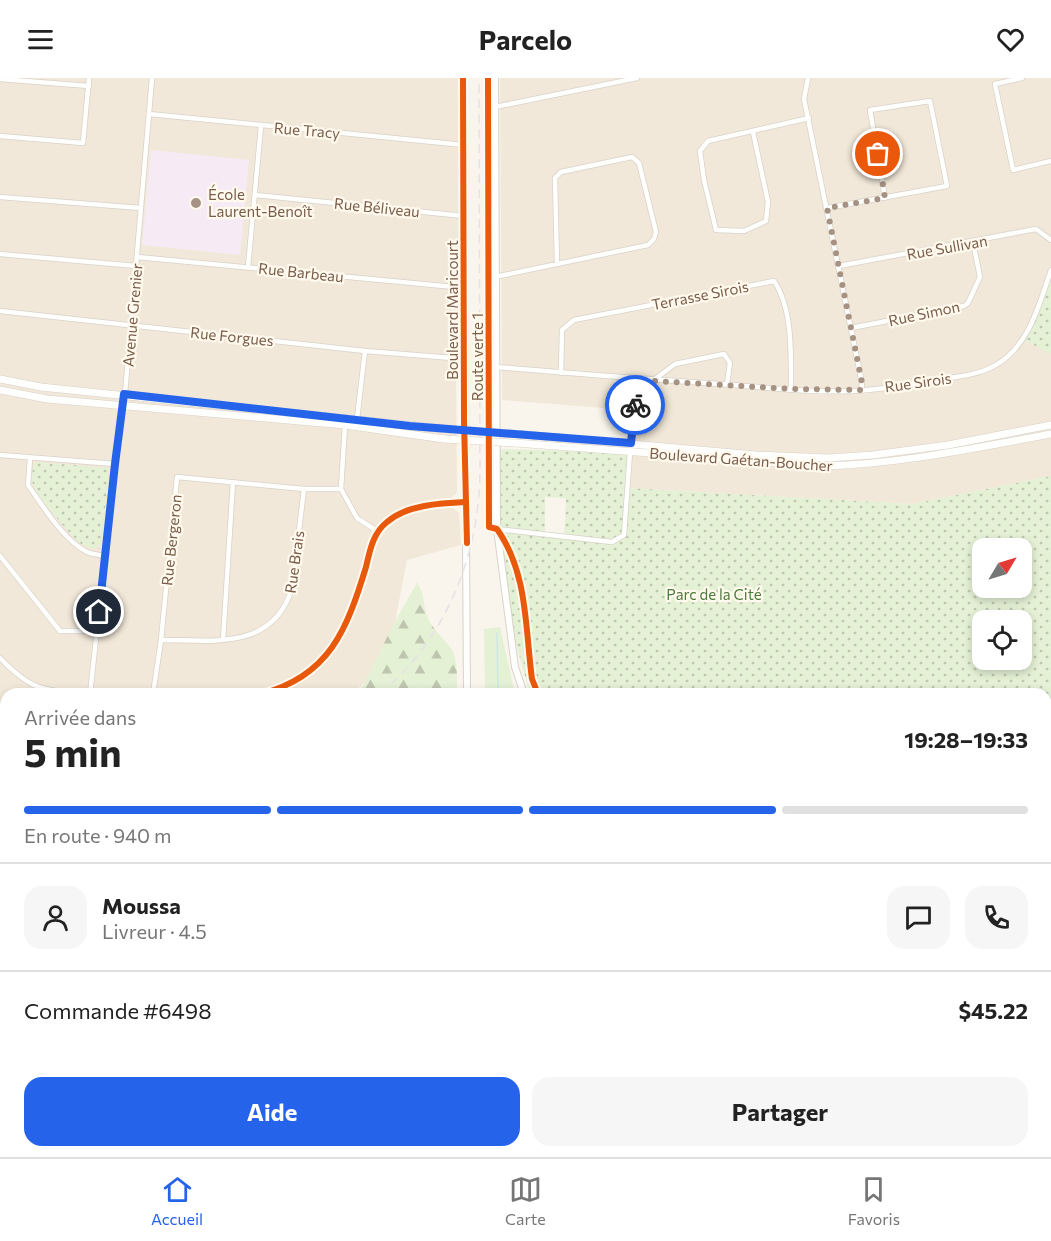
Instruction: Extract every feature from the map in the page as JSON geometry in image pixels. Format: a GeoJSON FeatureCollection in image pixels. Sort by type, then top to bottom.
{"type":"FeatureCollection","features":[{"type":"Feature","properties":{"kind":"main road","name":"Boulevard Gaétan-Boucher"},"geometry":{"type":"LineString","coordinates":[[0,379],[41,387],[410,426],[756,455],[844,457],[948,445],[1051,425]]}},
{"type":"Feature","properties":{"kind":"main road","name":"Boulevard Gaétan-Boucher"},"geometry":{"type":"LineString","coordinates":[[0,390],[47,399],[345,425],[408,435],[531,443],[745,462],[824,466],[860,465],[953,453],[1051,434]]}},
{"type":"Feature","properties":{"kind":"street"},"geometry":{"type":"LineString","coordinates":[[0,136],[83,143],[89,78]]}},
{"type":"Feature","properties":{"kind":"street","name":"Avenue Grenier"},"geometry":{"type":"LineString","coordinates":[[91,688],[124,394],[152,78]]}},
{"type":"Feature","properties":{"kind":"street","name":"Boulevard Maricourt"},"geometry":{"type":"LineString","coordinates":[[463,78],[467,688]]}},
{"type":"Feature","properties":{"kind":"street"},"geometry":{"type":"LineString","coordinates":[[495,78],[497,529],[515,667],[522,688]]}},
{"type":"Feature","properties":{"kind":"street"},"geometry":{"type":"LineString","coordinates":[[495,107],[637,78]]}},
{"type":"Feature","properties":{"kind":"street"},"geometry":{"type":"LineString","coordinates":[[808,78],[804,99],[862,383],[861,390]]}},
{"type":"Feature","properties":{"kind":"street"},"geometry":{"type":"LineString","coordinates":[[1022,78],[994,84],[1013,170],[1051,161]]}},
{"type":"Feature","properties":{"kind":"street"},"geometry":{"type":"LineString","coordinates":[[0,79],[89,86]]}},
{"type":"Feature","properties":{"kind":"street"},"geometry":{"type":"LineString","coordinates":[[827,208],[885,198],[947,186],[930,101],[870,110],[885,198]]}},
{"type":"Feature","properties":{"kind":"street","name":"Rue Tracy"},"geometry":{"type":"LineString","coordinates":[[149,114],[464,145]]}},
{"type":"Feature","properties":{"kind":"street"},"geometry":{"type":"LineString","coordinates":[[753,132],[768,202],[766,221],[744,231],[716,230],[704,180],[700,151],[708,141],[808,118]]}},
{"type":"Feature","properties":{"kind":"street"},"geometry":{"type":"LineString","coordinates":[[248,267],[261,126]]}},
{"type":"Feature","properties":{"kind":"street"},"geometry":{"type":"LineString","coordinates":[[495,277],[648,245],[654,239],[656,232],[639,163],[632,157],[561,172],[555,178],[557,264]]}},
{"type":"Feature","properties":{"kind":"street","name":"Rue Béliveau"},"geometry":{"type":"LineString","coordinates":[[255,195],[464,216]]}},
{"type":"Feature","properties":{"kind":"street"},"geometry":{"type":"LineString","coordinates":[[0,196],[141,208]]}},
{"type":"Feature","properties":{"kind":"street","name":"Rue Sullivan"},"geometry":{"type":"LineString","coordinates":[[839,266],[1036,230],[1051,240]]}},
{"type":"Feature","properties":{"kind":"street","name":"Rue Simon"},"geometry":{"type":"LineString","coordinates":[[851,328],[964,306],[968,303],[980,278],[973,242]]}},
{"type":"Feature","properties":{"kind":"street"},"geometry":{"type":"LineString","coordinates":[[0,254],[136,266]]}},
{"type":"Feature","properties":{"kind":"street","name":"Rue Barbeau"},"geometry":{"type":"LineString","coordinates":[[137,257],[465,288]]}},
{"type":"Feature","properties":{"kind":"street","name":"Rue Sirois"},"geometry":{"type":"LineString","coordinates":[[496,367],[637,380],[655,379],[791,389],[861,390],[906,386],[962,376],[994,366],[1017,348],[1041,301],[1051,270]]}},
{"type":"Feature","properties":{"kind":"street","name":"Terrasse Sirois"},"geometry":{"type":"LineString","coordinates":[[561,373],[562,330],[574,320],[774,281],[780,291],[790,337],[791,389]]}},
{"type":"Feature","properties":{"kind":"street","name":"Rue Forgues"},"geometry":{"type":"LineString","coordinates":[[0,311],[365,351],[465,359]]}},
{"type":"Feature","properties":{"kind":"street"},"geometry":{"type":"LineString","coordinates":[[357,419],[365,351]]}},
{"type":"Feature","properties":{"kind":"street","name":"Rue Sirois"},"geometry":{"type":"LineString","coordinates":[[655,379],[675,364],[724,354],[730,363],[727,384]]}},
{"type":"Feature","properties":{"kind":"street"},"geometry":{"type":"LineString","coordinates":[[631,443],[637,380]]}},
{"type":"Feature","properties":{"kind":"street"},"geometry":{"type":"LineString","coordinates":[[345,425],[341,489],[357,518],[377,531]]}},
{"type":"Feature","properties":{"kind":"street"},"geometry":{"type":"LineString","coordinates":[[497,529],[612,542],[624,535],[630,452]]}},
{"type":"Feature","properties":{"kind":"street"},"geometry":{"type":"LineString","coordinates":[[0,455],[115,464]]}},
{"type":"Feature","properties":{"kind":"street"},"geometry":{"type":"LineString","coordinates":[[30,459],[28,485],[40,502],[70,540],[87,552],[105,556]]}},
{"type":"Feature","properties":{"kind":"street","name":"Rue Bergeron"},"geometry":{"type":"LineString","coordinates":[[154,688],[161,640],[177,477],[304,489],[341,489]]}},
{"type":"Feature","properties":{"kind":"street"},"geometry":{"type":"LineString","coordinates":[[224,640],[233,482]]}},
{"type":"Feature","properties":{"kind":"street","name":"Rue Brais"},"geometry":{"type":"LineString","coordinates":[[161,640],[241,638],[271,624],[288,601],[292,588],[304,489]]}},
{"type":"Feature","properties":{"kind":"street"},"geometry":{"type":"LineString","coordinates":[[281,688],[306,674],[328,654],[343,632],[377,531],[401,512],[432,505],[466,502]]}},
{"type":"Feature","properties":{"kind":"street"},"geometry":{"type":"LineString","coordinates":[[0,556],[60,631],[97,631]]}},
{"type":"Feature","properties":{"kind":"street"},"geometry":{"type":"LineString","coordinates":[[0,658],[20,678],[41,688]]}},
{"type":"Feature","properties":{"kind":"shaded area"},"geometry":{"type":"Polygon","coordinates":[[[0,78],[463,78],[456,369],[457,490],[452,497],[454,509],[459,513],[461,545],[407,560],[387,664],[358,688],[0,688],[0,78]]]}},
{"type":"Feature","properties":{"kind":"shaded area"},"geometry":{"type":"Polygon","coordinates":[[[500,78],[1051,78],[1051,476],[912,504],[627,488],[628,410],[502,400],[500,78]]]}},
{"type":"Feature","properties":{"kind":"shaded area","name":"École Laurent-Benoît"},"geometry":{"type":"Polygon","coordinates":[[[151,150],[249,160],[240,255],[142,245],[151,150]]]}},
{"type":"Feature","properties":{"kind":"green space"},"geometry":{"type":"Polygon","coordinates":[[[1051,270],[1051,354],[1024,340],[1051,270]]]}},
{"type":"Feature","properties":{"kind":"green space","name":"Parc de la Cité"},"geometry":{"type":"Polygon","coordinates":[[[496,449],[630,452],[628,488],[912,504],[1051,476],[1051,688],[528,688],[514,637],[497,529],[496,449]],[[545,497],[545,535],[564,537],[566,498],[545,497]]]}},
{"type":"Feature","properties":{"kind":"green space"},"geometry":{"type":"Polygon","coordinates":[[[35,462],[109,468],[101,548],[90,548],[79,542],[43,501],[32,482],[35,462]]]}},
{"type":"Feature","properties":{"kind":"green space"},"geometry":{"type":"Polygon","coordinates":[[[417,583],[422,592],[430,623],[447,643],[455,657],[457,688],[360,688],[417,583]]]}},
{"type":"Feature","properties":{"kind":"green space"},"geometry":{"type":"Polygon","coordinates":[[[500,627],[514,688],[485,688],[484,629],[500,627]]]}},
{"type":"Feature","properties":{"kind":"waterway"},"geometry":{"type":"LineString","coordinates":[[497,633],[498,688]]}},
{"type":"Feature","properties":{"kind":"railway"},"geometry":{"type":"LineString","coordinates":[[386,688],[423,648],[454,594],[465,565],[478,503],[480,471],[479,78]]}},
{"type":"Feature","properties":{"kind":"cycle path","name":"Route verte 1"},"geometry":{"type":"LineString","coordinates":[[463,78],[464,421],[467,543]]}},
{"type":"Feature","properties":{"kind":"cycle path","name":"Route verte 1"},"geometry":{"type":"LineString","coordinates":[[488,78],[489,527],[497,529],[515,564],[523,601],[532,679],[536,688]]}},
{"type":"Feature","properties":{"kind":"cycle path"},"geometry":{"type":"LineString","coordinates":[[279,688],[304,675],[320,662],[343,630],[359,590],[373,542],[382,526],[395,516],[414,508],[466,502]]}},
{"type":"Feature","properties":{"kind":"way so far"},"geometry":{"type":"LineString","coordinates":[[635,405],[637,380],[655,379],[791,389],[861,390],[862,383],[827,208],[885,198],[878,154]]}},
{"type":"Feature","properties":{"kind":"place","name":"École Laurent-Benoît"},"geometry":{"type":"Point","coordinates":[196,203]}},
{"type":"Feature","properties":{"kind":"route"},"geometry":{"type":"LineString","coordinates":[[99,612],[124,394],[410,426],[631,443],[635,405]]}}]}
